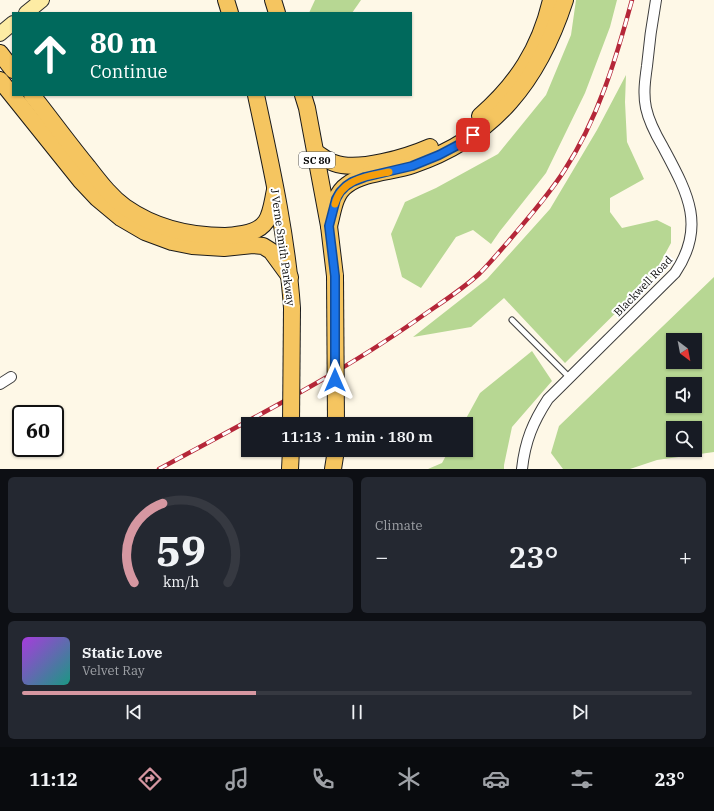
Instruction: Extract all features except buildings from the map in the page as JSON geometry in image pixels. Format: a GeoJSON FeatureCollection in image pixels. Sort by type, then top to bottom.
{"type":"FeatureCollection","features":[{"type":"Feature","properties":{"kind":"main road"},"geometry":{"type":"LineString","coordinates":[[27,12],[42,0]]}},
{"type":"Feature","properties":{"kind":"main road"},"geometry":{"type":"LineString","coordinates":[[226,0],[230,12]]}},
{"type":"Feature","properties":{"kind":"main road"},"geometry":{"type":"LineString","coordinates":[[273,0],[277,12]]}},
{"type":"Feature","properties":{"kind":"main road"},"geometry":{"type":"LineString","coordinates":[[315,152],[333,163],[346,166],[368,164],[415,153],[438,144],[462,130],[492,105],[508,89],[522,70],[534,50],[541,34],[551,0]]}},
{"type":"Feature","properties":{"kind":"main road"},"geometry":{"type":"LineString","coordinates":[[329,226],[336,199],[346,186],[365,177],[412,166],[439,155],[473,135],[506,107],[523,88],[536,67],[553,34],[565,0]]}},
{"type":"Feature","properties":{"kind":"main road"},"geometry":{"type":"LineString","coordinates":[[0,34],[12,24]]}},
{"type":"Feature","properties":{"kind":"main road"},"geometry":{"type":"LineString","coordinates":[[0,52],[12,69]]}},
{"type":"Feature","properties":{"kind":"main road"},"geometry":{"type":"LineString","coordinates":[[0,80],[12,95]]}},
{"type":"Feature","properties":{"kind":"main road"},"geometry":{"type":"LineString","coordinates":[[13,96],[81,181],[97,198],[121,218],[145,232],[172,242],[192,246],[224,248],[253,245],[263,246],[271,251],[290,277]]}},
{"type":"Feature","properties":{"kind":"main road"},"geometry":{"type":"LineString","coordinates":[[33,96],[109,193],[126,207],[157,225],[177,232],[206,236],[229,236],[254,232],[263,226],[270,215],[275,190]]}},
{"type":"Feature","properties":{"kind":"main road","name":"J Verne Smith Parkway"},"geometry":{"type":"LineString","coordinates":[[256,96],[270,161],[290,277],[292,308],[291,417]]}},
{"type":"Feature","properties":{"kind":"main road","name":"SC 80"},"geometry":{"type":"LineString","coordinates":[[303,96],[307,108],[329,226],[335,276],[336,417]]}},
{"type":"Feature","properties":{"kind":"main road"},"geometry":{"type":"LineString","coordinates":[[290,469],[291,457]]}},
{"type":"Feature","properties":{"kind":"main road"},"geometry":{"type":"LineString","coordinates":[[333,469],[335,457]]}},
{"type":"Feature","properties":{"kind":"street","name":"Blackwell Road"},"geometry":{"type":"LineString","coordinates":[[522,469],[523,454],[529,435],[537,416],[548,399],[675,273],[688,250],[692,224],[688,196],[655,132],[646,109],[644,96],[649,39],[656,0]]}},
{"type":"Feature","properties":{"kind":"street"},"geometry":{"type":"LineString","coordinates":[[0,384],[11,378]]}},
{"type":"Feature","properties":{"kind":"lane"},"geometry":{"type":"LineString","coordinates":[[512,320],[569,377]]}},
{"type":"Feature","properties":{"kind":"green space"},"geometry":{"type":"Polygon","coordinates":[[[315,0],[361,0],[353,12],[309,12],[315,0]]]}},
{"type":"Feature","properties":{"kind":"green space"},"geometry":{"type":"Polygon","coordinates":[[[576,0],[617,0],[610,27],[585,93],[546,173],[491,244],[473,230],[456,237],[421,288],[402,277],[391,234],[405,202],[436,188],[498,154],[546,95],[571,35],[576,0]]]}},
{"type":"Feature","properties":{"kind":"green space"},"geometry":{"type":"Polygon","coordinates":[[[626,75],[625,102],[627,142],[644,179],[610,198],[610,212],[622,228],[657,220],[671,227],[671,243],[653,276],[565,363],[504,298],[471,327],[413,337],[487,279],[550,209],[597,130],[626,75]]]}},
{"type":"Feature","properties":{"kind":"green space"},"geometry":{"type":"Polygon","coordinates":[[[714,277],[714,452],[702,454],[702,421],[666,421],[666,457],[678,457],[657,460],[630,469],[563,469],[551,453],[559,426],[714,277]]]}},
{"type":"Feature","properties":{"kind":"green space"},"geometry":{"type":"Polygon","coordinates":[[[532,351],[552,381],[512,427],[504,469],[428,469],[442,463],[445,457],[473,457],[473,417],[467,417],[480,393],[532,351]]]}},
{"type":"Feature","properties":{"kind":"railway"},"geometry":{"type":"LineString","coordinates":[[159,469],[356,360],[450,297],[480,273],[544,198],[558,180],[576,151],[587,131],[605,88],[632,0]]}},
{"type":"Feature","properties":{"kind":"slow traffic"},"geometry":{"type":"LineString","coordinates":[[335,204],[340,192],[352,182],[365,177],[389,172]]}},
{"type":"Feature","properties":{"kind":"route"},"geometry":{"type":"LineString","coordinates":[[335,380],[335,276],[329,226],[336,199],[340,192],[352,182],[365,177],[412,166],[439,155],[473,135]]}}]}
